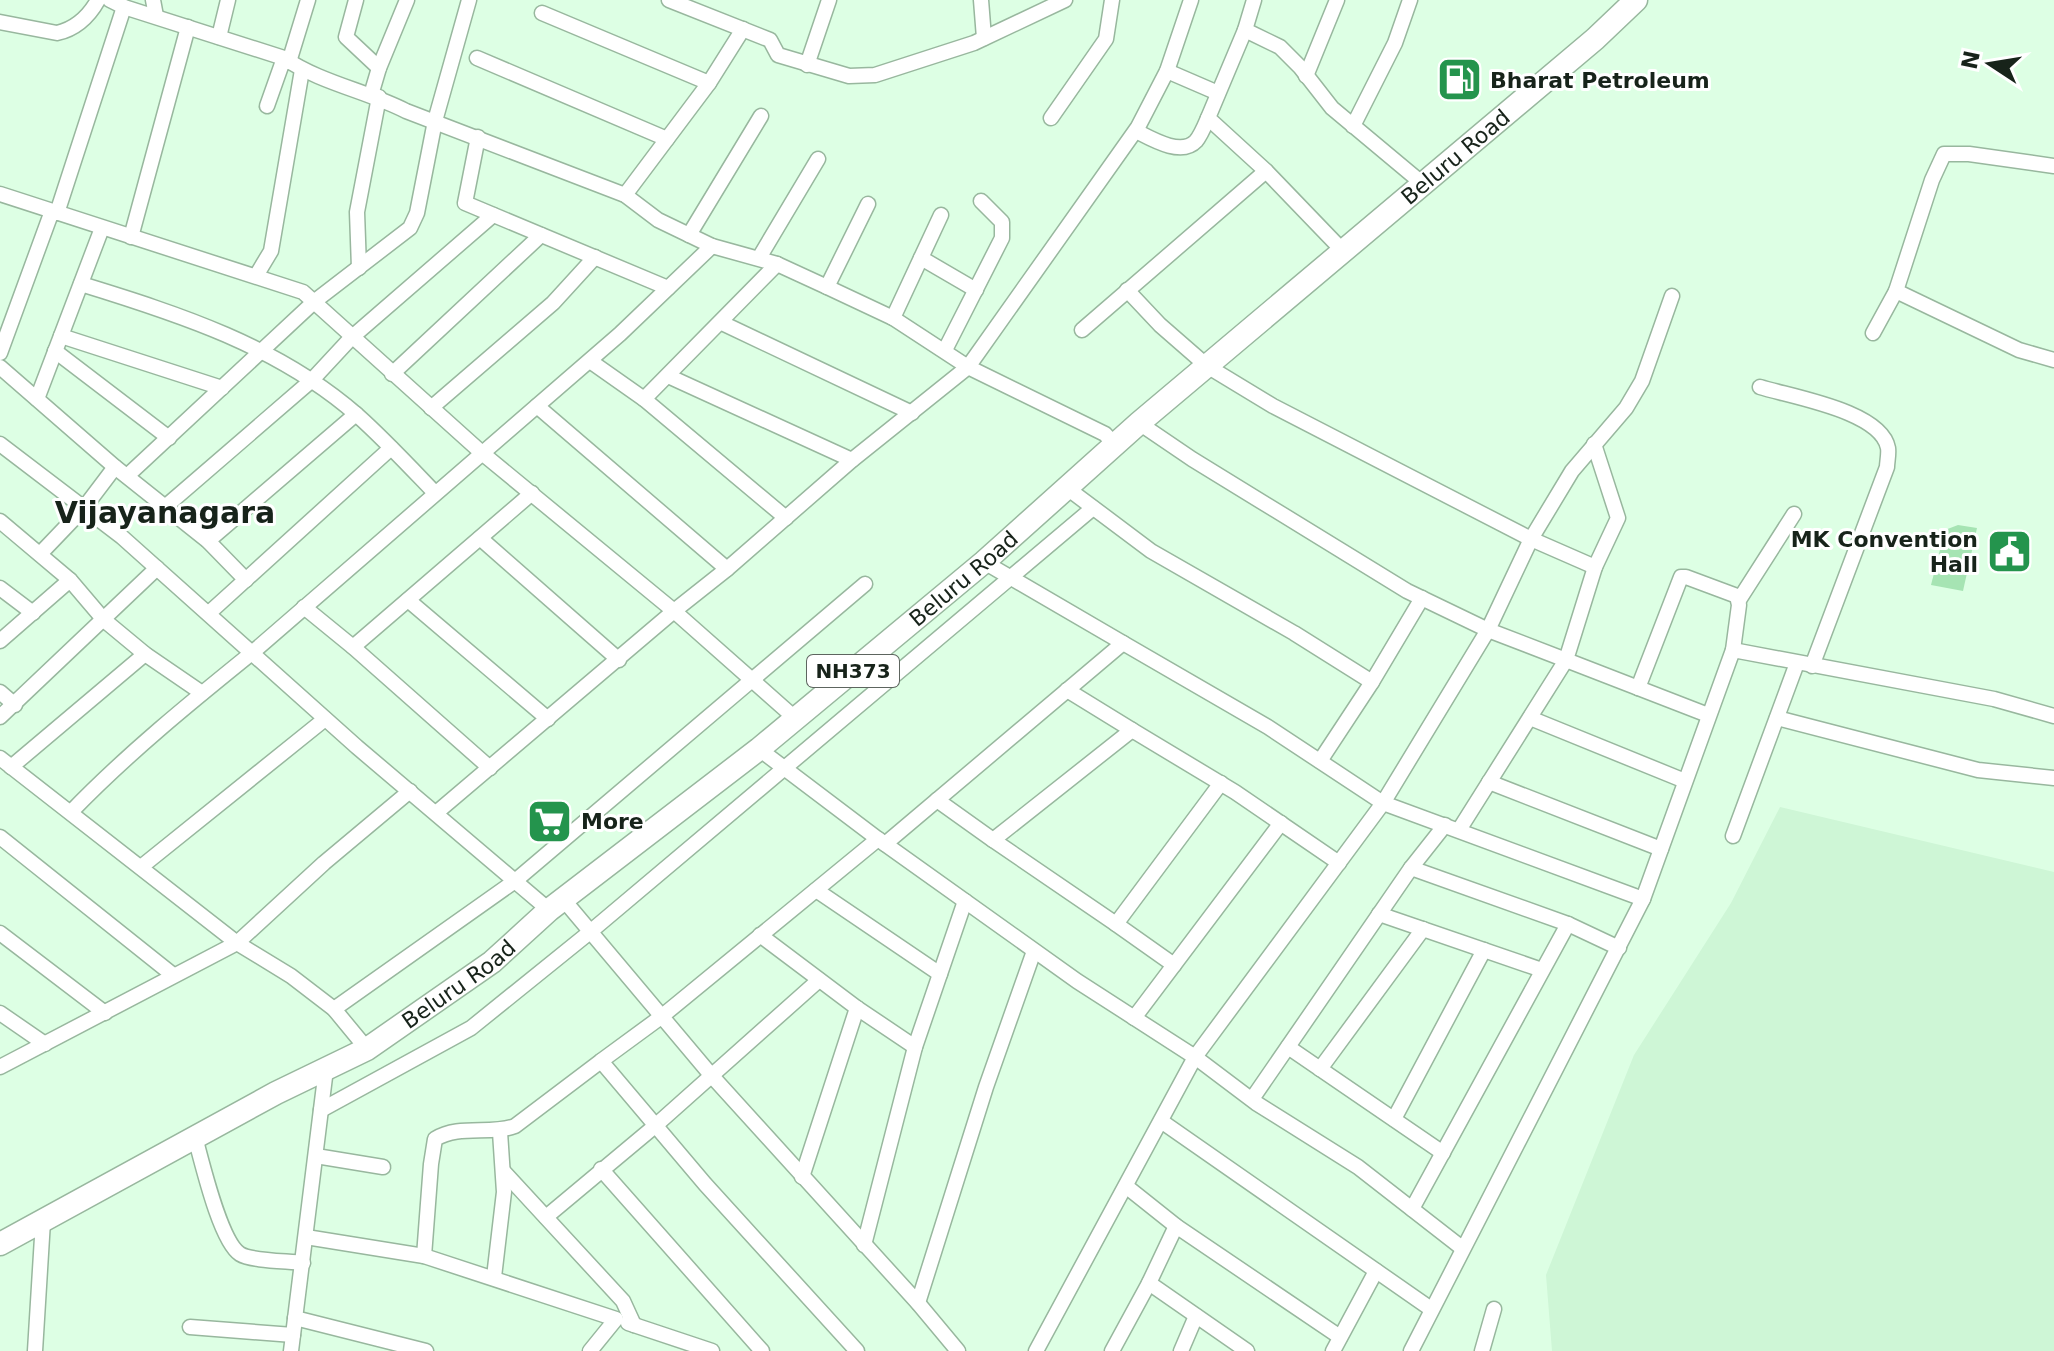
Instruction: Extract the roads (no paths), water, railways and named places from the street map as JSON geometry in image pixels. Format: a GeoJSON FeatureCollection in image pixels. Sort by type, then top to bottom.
{"type":"FeatureCollection","features":[{"type":"Feature","properties":{"kind":"highway","name":"Beluru Road"},"geometry":{"type":"LineString","coordinates":[[0,1244],[195,1137],[367,1049],[492,962],[556,905],[759,749],[984,562],[1139,423],[1595,39],[1632,1]]}},
{"type":"Feature","properties":{"kind":"street"},"geometry":{"type":"LineString","coordinates":[[0,22],[57,33],[67,31],[88,15],[98,0]]}},
{"type":"Feature","properties":{"kind":"street"},"geometry":{"type":"LineString","coordinates":[[110,0],[286,60],[302,70],[625,195],[658,220],[712,246],[777,264],[893,318],[968,367],[1105,434],[1115,445]]}},
{"type":"Feature","properties":{"kind":"street"},"geometry":{"type":"LineString","coordinates":[[153,0],[156,16]]}},
{"type":"Feature","properties":{"kind":"street"},"geometry":{"type":"LineString","coordinates":[[219,37],[228,0]]}},
{"type":"Feature","properties":{"kind":"street"},"geometry":{"type":"LineString","coordinates":[[267,106],[308,0]]}},
{"type":"Feature","properties":{"kind":"street"},"geometry":{"type":"LineString","coordinates":[[356,0],[346,37],[379,68]]}},
{"type":"Feature","properties":{"kind":"street"},"geometry":{"type":"LineString","coordinates":[[359,268],[357,212],[379,68],[407,0]]}},
{"type":"Feature","properties":{"kind":"street"},"geometry":{"type":"LineString","coordinates":[[40,554],[121,472],[169,438],[315,301],[410,228],[435,121],[469,0]]}},
{"type":"Feature","properties":{"kind":"street"},"geometry":{"type":"LineString","coordinates":[[669,0],[770,40],[778,55],[849,76],[875,75],[984,38],[1065,0]]}},
{"type":"Feature","properties":{"kind":"street"},"geometry":{"type":"LineString","coordinates":[[807,65],[829,0]]}},
{"type":"Feature","properties":{"kind":"street"},"geometry":{"type":"LineString","coordinates":[[981,0],[984,38]]}},
{"type":"Feature","properties":{"kind":"street"},"geometry":{"type":"LineString","coordinates":[[1051,118],[1106,39],[1112,0]]}},
{"type":"Feature","properties":{"kind":"street"},"geometry":{"type":"LineString","coordinates":[[436,813],[852,460],[968,367],[1136,131],[1167,71],[1191,0]]}},
{"type":"Feature","properties":{"kind":"street"},"geometry":{"type":"LineString","coordinates":[[1136,131],[1160,143],[1185,146],[1197,140],[1245,30],[1254,0]]}},
{"type":"Feature","properties":{"kind":"street"},"geometry":{"type":"LineString","coordinates":[[1306,76],[1337,0]]}},
{"type":"Feature","properties":{"kind":"street"},"geometry":{"type":"LineString","coordinates":[[1353,126],[1395,43],[1410,0]]}},
{"type":"Feature","properties":{"kind":"street"},"geometry":{"type":"LineString","coordinates":[[0,353],[55,212],[124,7]]}},
{"type":"Feature","properties":{"kind":"street"},"geometry":{"type":"LineString","coordinates":[[542,13],[709,83]]}},
{"type":"Feature","properties":{"kind":"street"},"geometry":{"type":"LineString","coordinates":[[131,237],[188,27]]}},
{"type":"Feature","properties":{"kind":"street"},"geometry":{"type":"LineString","coordinates":[[625,195],[709,83],[743,29]]}},
{"type":"Feature","properties":{"kind":"street"},"geometry":{"type":"LineString","coordinates":[[1245,30],[1280,47],[1332,108],[1423,184]]}},
{"type":"Feature","properties":{"kind":"street"},"geometry":{"type":"LineString","coordinates":[[477,58],[667,139]]}},
{"type":"Feature","properties":{"kind":"street"},"geometry":{"type":"LineString","coordinates":[[256,276],[271,251],[302,70]]}},
{"type":"Feature","properties":{"kind":"street"},"geometry":{"type":"LineString","coordinates":[[1167,71],[1218,93]]}},
{"type":"Feature","properties":{"kind":"street"},"geometry":{"type":"LineString","coordinates":[[689,235],[761,116]]}},
{"type":"Feature","properties":{"kind":"street"},"geometry":{"type":"LineString","coordinates":[[1208,118],[1266,171],[1343,251]]}},
{"type":"Feature","properties":{"kind":"street"},"geometry":{"type":"LineString","coordinates":[[478,137],[465,203],[668,288]]}},
{"type":"Feature","properties":{"kind":"street"},"geometry":{"type":"LineString","coordinates":[[1873,333],[1896,291],[1932,180],[1944,154],[1969,154],[2054,166]]}},
{"type":"Feature","properties":{"kind":"street"},"geometry":{"type":"LineString","coordinates":[[759,258],[818,159]]}},
{"type":"Feature","properties":{"kind":"street"},"geometry":{"type":"LineString","coordinates":[[1082,330],[1266,171]]}},
{"type":"Feature","properties":{"kind":"street"},"geometry":{"type":"LineString","coordinates":[[0,195],[303,292],[482,453],[674,611],[796,719]]}},
{"type":"Feature","properties":{"kind":"street"},"geometry":{"type":"LineString","coordinates":[[945,350],[1002,238],[1002,222],[981,201]]}},
{"type":"Feature","properties":{"kind":"street"},"geometry":{"type":"LineString","coordinates":[[827,287],[868,204]]}},
{"type":"Feature","properties":{"kind":"street"},"geometry":{"type":"LineString","coordinates":[[165,507],[312,380],[351,338],[493,215]]}},
{"type":"Feature","properties":{"kind":"street"},"geometry":{"type":"LineString","coordinates":[[893,318],[941,215]]}},
{"type":"Feature","properties":{"kind":"street"},"geometry":{"type":"LineString","coordinates":[[37,399],[102,228]]}},
{"type":"Feature","properties":{"kind":"street"},"geometry":{"type":"LineString","coordinates":[[392,374],[541,235]]}},
{"type":"Feature","properties":{"kind":"street"},"geometry":{"type":"LineString","coordinates":[[71,812],[202,693],[590,361],[712,246]]}},
{"type":"Feature","properties":{"kind":"street"},"geometry":{"type":"LineString","coordinates":[[431,408],[553,303],[595,257]]}},
{"type":"Feature","properties":{"kind":"street"},"geometry":{"type":"LineString","coordinates":[[921,258],[976,290]]}},
{"type":"Feature","properties":{"kind":"street"},"geometry":{"type":"LineString","coordinates":[[644,399],[777,264]]}},
{"type":"Feature","properties":{"kind":"street"},"geometry":{"type":"LineString","coordinates":[[81,284],[164,310],[263,350],[312,380],[356,414],[435,493]]}},
{"type":"Feature","properties":{"kind":"street"},"geometry":{"type":"LineString","coordinates":[[1127,290],[1160,325],[1207,366],[1273,406],[1531,539],[1595,567]]}},
{"type":"Feature","properties":{"kind":"street"},"geometry":{"type":"LineString","coordinates":[[1896,291],[2019,350],[2054,360]]}},
{"type":"Feature","properties":{"kind":"street"},"geometry":{"type":"LineString","coordinates":[[1036,1351],[1195,1057],[1383,803],[1488,630],[1531,539],[1572,471],[1626,408],[1642,381],[1672,296]]}},
{"type":"Feature","properties":{"kind":"street"},"geometry":{"type":"LineString","coordinates":[[722,323],[912,413]]}},
{"type":"Feature","properties":{"kind":"street"},"geometry":{"type":"LineString","coordinates":[[61,336],[222,388]]}},
{"type":"Feature","properties":{"kind":"street"},"geometry":{"type":"LineString","coordinates":[[55,351],[169,438]]}},
{"type":"Feature","properties":{"kind":"street"},"geometry":{"type":"LineString","coordinates":[[590,361],[644,399],[786,518]]}},
{"type":"Feature","properties":{"kind":"street"},"geometry":{"type":"LineString","coordinates":[[0,367],[121,472],[208,541],[246,580]]}},
{"type":"Feature","properties":{"kind":"street"},"geometry":{"type":"LineString","coordinates":[[668,376],[852,460]]}},
{"type":"Feature","properties":{"kind":"street"},"geometry":{"type":"LineString","coordinates":[[1733,836],[1777,718],[1804,665],[1887,467],[1888,448],[1880,432],[1865,420],[1760,387]]}},
{"type":"Feature","properties":{"kind":"street"},"geometry":{"type":"LineString","coordinates":[[537,406],[727,569]]}},
{"type":"Feature","properties":{"kind":"street"},"geometry":{"type":"LineString","coordinates":[[208,541],[356,414]]}},
{"type":"Feature","properties":{"kind":"street"},"geometry":{"type":"LineString","coordinates":[[1139,423],[1192,459],[1422,598],[1488,630],[1708,715]]}},
{"type":"Feature","properties":{"kind":"street"},"geometry":{"type":"LineString","coordinates":[[0,444],[157,568],[325,719],[515,881],[556,905],[590,932],[711,1075],[958,1351]]}},
{"type":"Feature","properties":{"kind":"street"},"geometry":{"type":"LineString","coordinates":[[1252,1099],[1411,868],[1452,827],[1489,782],[1566,660],[1595,567],[1618,518],[1594,444]]}},
{"type":"Feature","properties":{"kind":"street"},"geometry":{"type":"LineString","coordinates":[[209,613],[391,448]]}},
{"type":"Feature","properties":{"kind":"street"},"geometry":{"type":"LineString","coordinates":[[1067,488],[1151,551],[1372,682]]}},
{"type":"Feature","properties":{"kind":"street"},"geometry":{"type":"LineString","coordinates":[[353,647],[532,493]]}},
{"type":"Feature","properties":{"kind":"street"},"geometry":{"type":"LineString","coordinates":[[321,1110],[471,1028],[590,932],[1093,508]]}},
{"type":"Feature","properties":{"kind":"street"},"geometry":{"type":"LineString","coordinates":[[1411,1351],[1643,899],[1733,650],[1739,600],[1794,514]]}},
{"type":"Feature","properties":{"kind":"street"},"geometry":{"type":"LineString","coordinates":[[0,521],[70,580],[104,620],[145,654],[202,693]]}},
{"type":"Feature","properties":{"kind":"street"},"geometry":{"type":"LineString","coordinates":[[480,538],[619,660]]}},
{"type":"Feature","properties":{"kind":"street"},"geometry":{"type":"LineString","coordinates":[[984,562],[1268,727],[1383,803],[1643,899]]}},
{"type":"Feature","properties":{"kind":"street"},"geometry":{"type":"LineString","coordinates":[[0,717],[157,568]]}},
{"type":"Feature","properties":{"kind":"street"},"geometry":{"type":"LineString","coordinates":[[1638,688],[1681,577],[1737,596],[1739,600]]}},
{"type":"Feature","properties":{"kind":"street"},"geometry":{"type":"LineString","coordinates":[[0,641],[70,580]]}},
{"type":"Feature","properties":{"kind":"street"},"geometry":{"type":"LineString","coordinates":[[334,1009],[515,881],[865,584]]}},
{"type":"Feature","properties":{"kind":"street"},"geometry":{"type":"LineString","coordinates":[[0,588],[33,613]]}},
{"type":"Feature","properties":{"kind":"street"},"geometry":{"type":"LineString","coordinates":[[1320,761],[1422,598]]}},
{"type":"Feature","properties":{"kind":"street"},"geometry":{"type":"LineString","coordinates":[[408,600],[548,719]]}},
{"type":"Feature","properties":{"kind":"street"},"geometry":{"type":"LineString","coordinates":[[304,607],[490,768]]}},
{"type":"Feature","properties":{"kind":"street"},"geometry":{"type":"LineString","coordinates":[[424,1256],[435,1139],[461,1131],[500,1132],[515,1126],[661,1017],[816,890],[937,800],[1123,643]]}},
{"type":"Feature","properties":{"kind":"street"},"geometry":{"type":"LineString","coordinates":[[1733,650],[1994,699],[2054,716]]}},
{"type":"Feature","properties":{"kind":"street"},"geometry":{"type":"LineString","coordinates":[[145,654],[6,763],[237,943],[291,976],[334,1009],[367,1049]]}},
{"type":"Feature","properties":{"kind":"street"},"geometry":{"type":"LineString","coordinates":[[1067,690],[1221,783],[1339,863]]}},
{"type":"Feature","properties":{"kind":"street"},"geometry":{"type":"LineString","coordinates":[[0,692],[15,705]]}},
{"type":"Feature","properties":{"kind":"street"},"geometry":{"type":"LineString","coordinates":[[1530,718],[1685,781]]}},
{"type":"Feature","properties":{"kind":"street"},"geometry":{"type":"LineString","coordinates":[[1777,718],[1978,770],[2054,778]]}},
{"type":"Feature","properties":{"kind":"street"},"geometry":{"type":"LineString","coordinates":[[141,867],[325,719]]}},
{"type":"Feature","properties":{"kind":"street"},"geometry":{"type":"LineString","coordinates":[[993,840],[1132,730]]}},
{"type":"Feature","properties":{"kind":"street"},"geometry":{"type":"LineString","coordinates":[[759,749],[1034,951],[1358,1167],[1462,1248]]}},
{"type":"Feature","properties":{"kind":"street"},"geometry":{"type":"LineString","coordinates":[[1489,782],[1661,849]]}},
{"type":"Feature","properties":{"kind":"street"},"geometry":{"type":"LineString","coordinates":[[1116,924],[1221,783]]}},
{"type":"Feature","properties":{"kind":"street"},"geometry":{"type":"LineString","coordinates":[[0,1067],[237,943],[324,863],[410,791]]}},
{"type":"Feature","properties":{"kind":"street"},"geometry":{"type":"LineString","coordinates":[[937,800],[1174,965]]}},
{"type":"Feature","properties":{"kind":"street"},"geometry":{"type":"LineString","coordinates":[[1134,1018],[1281,823]]}},
{"type":"Feature","properties":{"kind":"street"},"geometry":{"type":"LineString","coordinates":[[0,837],[173,975]]}},
{"type":"Feature","properties":{"kind":"street"},"geometry":{"type":"LineString","coordinates":[[1411,868],[1568,924],[1619,948]]}},
{"type":"Feature","properties":{"kind":"street"},"geometry":{"type":"LineString","coordinates":[[816,890],[940,974]]}},
{"type":"Feature","properties":{"kind":"street"},"geometry":{"type":"LineString","coordinates":[[864,1245],[915,1047],[965,901]]}},
{"type":"Feature","properties":{"kind":"street"},"geometry":{"type":"LineString","coordinates":[[1379,914],[1542,970]]}},
{"type":"Feature","properties":{"kind":"street"},"geometry":{"type":"LineString","coordinates":[[1412,1209],[1568,924]]}},
{"type":"Feature","properties":{"kind":"street"},"geometry":{"type":"LineString","coordinates":[[1320,1069],[1423,929]]}},
{"type":"Feature","properties":{"kind":"street"},"geometry":{"type":"LineString","coordinates":[[0,933],[105,1013]]}},
{"type":"Feature","properties":{"kind":"street"},"geometry":{"type":"LineString","coordinates":[[760,935],[915,1047]]}},
{"type":"Feature","properties":{"kind":"street"},"geometry":{"type":"LineString","coordinates":[[1394,1119],[1484,950]]}},
{"type":"Feature","properties":{"kind":"street"},"geometry":{"type":"LineString","coordinates":[[918,1303],[986,1087],[1034,951]]}},
{"type":"Feature","properties":{"kind":"street"},"geometry":{"type":"LineString","coordinates":[[546,1217],[655,1126],[819,980]]}},
{"type":"Feature","properties":{"kind":"street"},"geometry":{"type":"LineString","coordinates":[[802,1177],[857,1008]]}},
{"type":"Feature","properties":{"kind":"street"},"geometry":{"type":"LineString","coordinates":[[0,1013],[45,1044]]}},
{"type":"Feature","properties":{"kind":"street"},"geometry":{"type":"LineString","coordinates":[[1288,1047],[1443,1153]]}},
{"type":"Feature","properties":{"kind":"street"},"geometry":{"type":"LineString","coordinates":[[601,1061],[773,1260],[857,1351]]}},
{"type":"Feature","properties":{"kind":"street"},"geometry":{"type":"LineString","coordinates":[[291,1351],[326,1069]]}},
{"type":"Feature","properties":{"kind":"street"},"geometry":{"type":"LineString","coordinates":[[1161,1121],[1431,1309]]}},
{"type":"Feature","properties":{"kind":"street"},"geometry":{"type":"LineString","coordinates":[[494,1277],[504,1172],[500,1132]]}},
{"type":"Feature","properties":{"kind":"street"},"geometry":{"type":"LineString","coordinates":[[195,1137],[218,1217],[235,1249],[245,1256],[303,1263]]}},
{"type":"Feature","properties":{"kind":"street"},"geometry":{"type":"LineString","coordinates":[[316,1156],[383,1167]]}},
{"type":"Feature","properties":{"kind":"street"},"geometry":{"type":"LineString","coordinates":[[601,1169],[762,1351]]}},
{"type":"Feature","properties":{"kind":"street"},"geometry":{"type":"LineString","coordinates":[[504,1172],[623,1301],[634,1325]]}},
{"type":"Feature","properties":{"kind":"street"},"geometry":{"type":"LineString","coordinates":[[1127,1187],[1336,1344],[1376,1271]]}},
{"type":"Feature","properties":{"kind":"street"},"geometry":{"type":"LineString","coordinates":[[35,1351],[43,1221]]}},
{"type":"Feature","properties":{"kind":"street"},"geometry":{"type":"LineString","coordinates":[[1112,1351],[1176,1226]]}},
{"type":"Feature","properties":{"kind":"street"},"geometry":{"type":"LineString","coordinates":[[306,1237],[424,1256],[711,1351]]}},
{"type":"Feature","properties":{"kind":"street"},"geometry":{"type":"LineString","coordinates":[[1149,1283],[1247,1351]]}},
{"type":"Feature","properties":{"kind":"street"},"geometry":{"type":"LineString","coordinates":[[1482,1351],[1494,1309]]}},
{"type":"Feature","properties":{"kind":"street"},"geometry":{"type":"LineString","coordinates":[[1181,1351],[1196,1316]]}},
{"type":"Feature","properties":{"kind":"street"},"geometry":{"type":"LineString","coordinates":[[295,1318],[426,1351]]}},
{"type":"Feature","properties":{"kind":"street"},"geometry":{"type":"LineString","coordinates":[[590,1351],[616,1319]]}},
{"type":"Feature","properties":{"kind":"street"},"geometry":{"type":"LineString","coordinates":[[190,1327],[293,1335]]}},
{"type":"Feature","properties":{"kind":"place","name":"Bharat Petroleum"},"geometry":{"type":"Point","coordinates":[1459,80]}},
{"type":"Feature","properties":{"kind":"place","name":"MK Convention Hall"},"geometry":{"type":"Point","coordinates":[2009,552]}},
{"type":"Feature","properties":{"kind":"place","name":"More"},"geometry":{"type":"Point","coordinates":[550,821]}},
{"type":"Feature","properties":{"kind":"district","name":"Vijayanagara"},"geometry":{"type":"Point","coordinates":[165,512]}}]}
